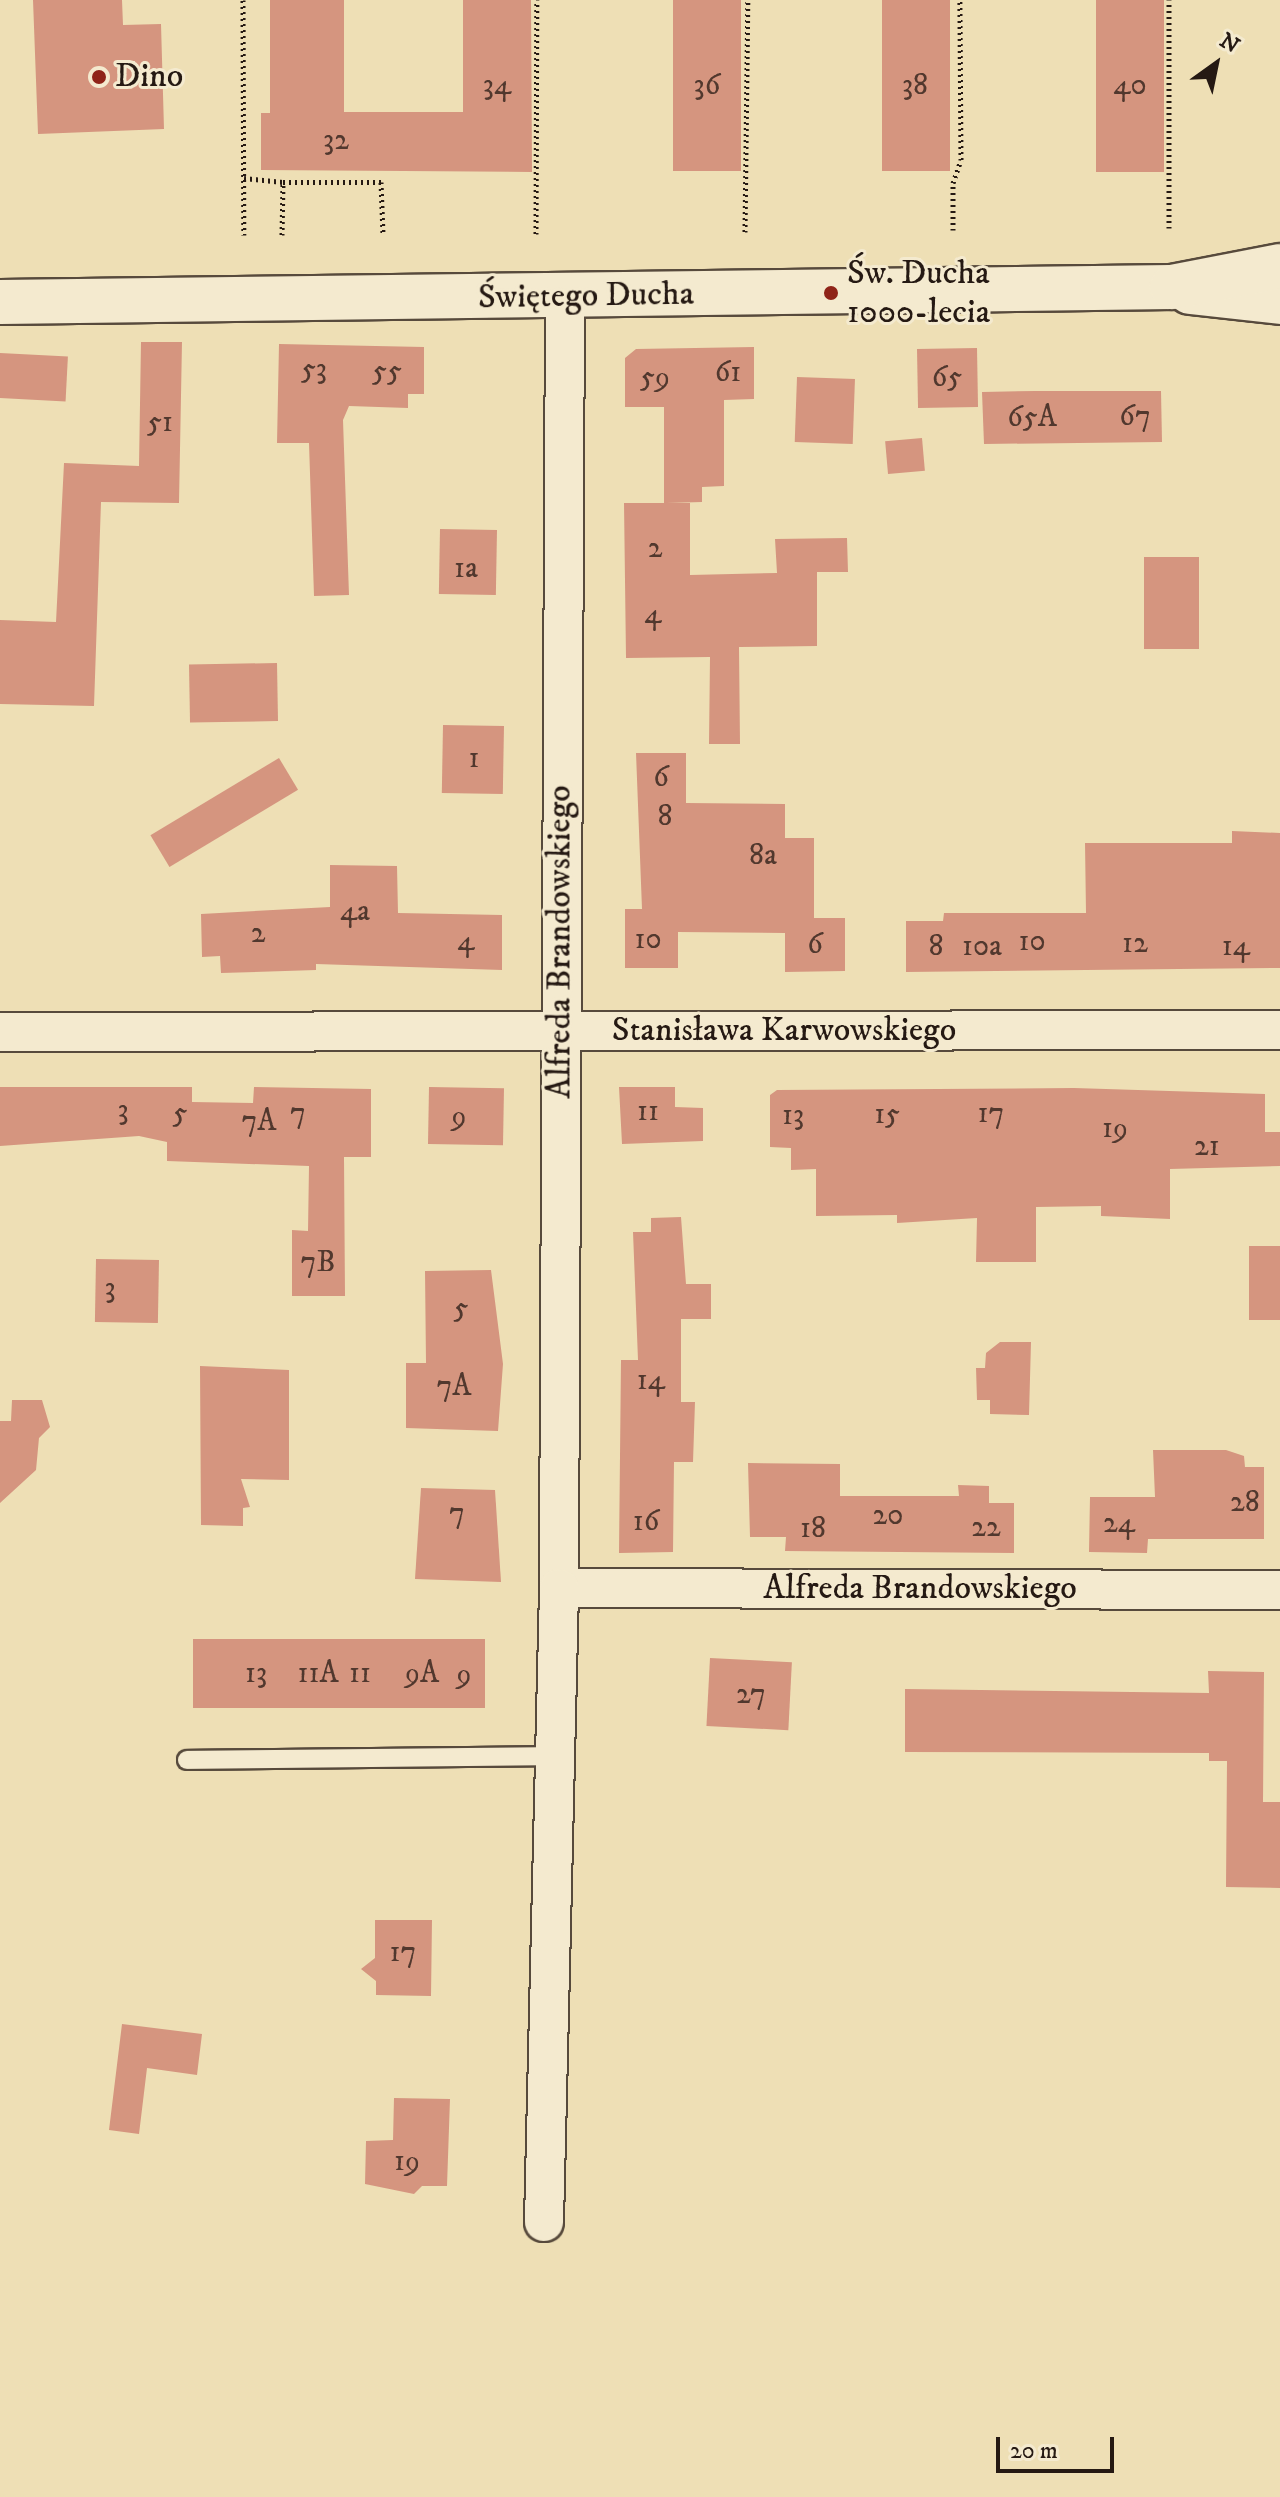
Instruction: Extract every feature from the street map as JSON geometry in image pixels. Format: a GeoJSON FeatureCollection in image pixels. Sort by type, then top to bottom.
{"type":"FeatureCollection","features":[{"type":"Feature","properties":{"kind":"street","name":"Świętego Ducha"},"geometry":{"type":"LineString","coordinates":[[0,302],[1172,287],[1280,266]]}},
{"type":"Feature","properties":{"kind":"street","name":"Świętego Ducha"},"geometry":{"type":"LineString","coordinates":[[1172,287],[1215,300],[1280,302]]}},
{"type":"Feature","properties":{"kind":"street","name":"Alfreda Brandowskiego"},"geometry":{"type":"LineString","coordinates":[[544,2222],[559,1588],[559,1030],[565,296]]}},
{"type":"Feature","properties":{"kind":"street","name":"Stanisława Karwowskiego"},"geometry":{"type":"LineString","coordinates":[[0,1032],[1280,1030]]}},
{"type":"Feature","properties":{"kind":"street","name":"Alfreda Brandowskiego"},"geometry":{"type":"LineString","coordinates":[[559,1588],[1280,1590]]}},
{"type":"Feature","properties":{"kind":"lane"},"geometry":{"type":"LineString","coordinates":[[187,1760],[555,1756]]}},
{"type":"Feature","properties":{"kind":"path"},"geometry":{"type":"LineString","coordinates":[[243,0],[244,235]]}},
{"type":"Feature","properties":{"kind":"path"},"geometry":{"type":"LineString","coordinates":[[536,234],[537,0]]}},
{"type":"Feature","properties":{"kind":"path"},"geometry":{"type":"LineString","coordinates":[[745,232],[748,0]]}},
{"type":"Feature","properties":{"kind":"path"},"geometry":{"type":"LineString","coordinates":[[953,230],[961,160],[960,0]]}},
{"type":"Feature","properties":{"kind":"path"},"geometry":{"type":"LineString","coordinates":[[1169,0],[1169,228]]}},
{"type":"Feature","properties":{"kind":"path"},"geometry":{"type":"LineString","coordinates":[[244,178],[283,182],[381,182],[383,235]]}},
{"type":"Feature","properties":{"kind":"path"},"geometry":{"type":"LineString","coordinates":[[282,235],[283,182]]}},
{"type":"Feature","properties":{"kind":"building","name":"Dino"},"geometry":{"type":"Polygon","coordinates":[[[33,0],[122,0],[123,25],[161,24],[164,129],[38,134],[33,0]]]}},
{"type":"Feature","properties":{"kind":"building"},"geometry":{"type":"Polygon","coordinates":[[[270,0],[344,0],[344,112],[463,112],[463,0],[531,0],[532,172],[261,170],[261,113],[270,113],[270,0]]]}},
{"type":"Feature","properties":{"kind":"building"},"geometry":{"type":"Polygon","coordinates":[[[673,0],[741,0],[741,171],[673,171],[673,0]]]}},
{"type":"Feature","properties":{"kind":"building"},"geometry":{"type":"Polygon","coordinates":[[[882,0],[950,0],[950,171],[882,171],[882,0]]]}},
{"type":"Feature","properties":{"kind":"building"},"geometry":{"type":"Polygon","coordinates":[[[1096,0],[1164,0],[1164,172],[1096,172],[1096,0]]]}},
{"type":"Feature","properties":{"kind":"building"},"geometry":{"type":"Polygon","coordinates":[[[141,342],[182,342],[179,503],[101,502],[94,706],[0,704],[0,620],[56,622],[64,463],[139,466],[141,342]]]}},
{"type":"Feature","properties":{"kind":"building"},"geometry":{"type":"Polygon","coordinates":[[[279,344],[424,347],[424,394],[408,394],[408,408],[349,406],[343,420],[349,595],[314,596],[309,443],[277,443],[279,344]]]}},
{"type":"Feature","properties":{"kind":"building"},"geometry":{"type":"Polygon","coordinates":[[[754,347],[754,399],[724,400],[724,486],[702,487],[702,502],[667,503],[690,503],[690,575],[777,573],[775,539],[847,538],[848,572],[817,572],[817,646],[739,647],[740,744],[709,744],[710,657],[626,658],[624,503],[664,503],[664,407],[625,407],[625,358],[636,349],[754,347]]]}},
{"type":"Feature","properties":{"kind":"building"},"geometry":{"type":"Polygon","coordinates":[[[977,348],[978,407],[918,408],[917,349],[977,348]]]}},
{"type":"Feature","properties":{"kind":"building"},"geometry":{"type":"Polygon","coordinates":[[[0,353],[68,357],[66,401],[0,398],[0,353]]]}},
{"type":"Feature","properties":{"kind":"building"},"geometry":{"type":"Polygon","coordinates":[[[797,377],[855,379],[853,444],[795,442],[797,377]]]}},
{"type":"Feature","properties":{"kind":"building"},"geometry":{"type":"Polygon","coordinates":[[[1161,391],[1162,442],[984,444],[982,392],[1161,391]]]}},
{"type":"Feature","properties":{"kind":"building"},"geometry":{"type":"Polygon","coordinates":[[[922,438],[925,471],[888,474],[885,441],[922,438]]]}},
{"type":"Feature","properties":{"kind":"building"},"geometry":{"type":"Polygon","coordinates":[[[440,529],[497,530],[496,595],[439,594],[440,529]]]}},
{"type":"Feature","properties":{"kind":"building"},"geometry":{"type":"Polygon","coordinates":[[[1144,557],[1199,557],[1199,649],[1144,649],[1144,557]]]}},
{"type":"Feature","properties":{"kind":"building"},"geometry":{"type":"Polygon","coordinates":[[[277,663],[278,721],[190,723],[189,665],[277,663]]]}},
{"type":"Feature","properties":{"kind":"building"},"geometry":{"type":"Polygon","coordinates":[[[443,725],[504,726],[503,794],[442,793],[443,725]]]}},
{"type":"Feature","properties":{"kind":"building"},"geometry":{"type":"Polygon","coordinates":[[[636,753],[686,753],[686,803],[785,804],[785,838],[814,838],[814,918],[845,918],[845,971],[785,972],[785,933],[678,932],[678,968],[625,968],[625,909],[642,909],[636,753]]]}},
{"type":"Feature","properties":{"kind":"building"},"geometry":{"type":"Polygon","coordinates":[[[279,758],[298,790],[169,867],[150,835],[279,758]]]}},
{"type":"Feature","properties":{"kind":"building"},"geometry":{"type":"Polygon","coordinates":[[[1232,831],[1280,833],[1280,968],[906,972],[906,921],[943,921],[944,913],[1086,913],[1085,843],[1232,843],[1232,831]]]}},
{"type":"Feature","properties":{"kind":"building"},"geometry":{"type":"Polygon","coordinates":[[[330,865],[397,866],[398,913],[502,915],[502,970],[316,964],[316,970],[221,973],[220,956],[202,957],[201,914],[330,907],[330,865]]]}},
{"type":"Feature","properties":{"kind":"building"},"geometry":{"type":"Polygon","coordinates":[[[0,1087],[192,1087],[192,1102],[253,1103],[254,1087],[371,1089],[371,1157],[344,1157],[345,1296],[292,1296],[292,1230],[308,1231],[309,1166],[167,1161],[167,1142],[139,1136],[0,1146],[0,1087]]]}},
{"type":"Feature","properties":{"kind":"building"},"geometry":{"type":"Polygon","coordinates":[[[429,1087],[504,1088],[503,1145],[428,1144],[429,1087]]]}},
{"type":"Feature","properties":{"kind":"building"},"geometry":{"type":"Polygon","coordinates":[[[619,1087],[675,1087],[675,1107],[703,1108],[703,1141],[622,1144],[619,1087]]]}},
{"type":"Feature","properties":{"kind":"building"},"geometry":{"type":"Polygon","coordinates":[[[1074,1088],[1265,1094],[1265,1132],[1280,1132],[1280,1166],[1170,1169],[1170,1219],[1101,1216],[1101,1206],[1036,1207],[1036,1262],[976,1262],[977,1218],[897,1223],[897,1215],[816,1216],[816,1169],[791,1170],[791,1148],[770,1147],[770,1095],[777,1090],[1074,1088]]]}},
{"type":"Feature","properties":{"kind":"building"},"geometry":{"type":"Polygon","coordinates":[[[681,1217],[686,1284],[711,1284],[711,1319],[681,1319],[681,1402],[695,1402],[693,1462],[674,1462],[673,1552],[619,1553],[621,1360],[638,1360],[633,1232],[651,1232],[651,1218],[681,1217]]]}},
{"type":"Feature","properties":{"kind":"building"},"geometry":{"type":"Polygon","coordinates":[[[1249,1246],[1280,1246],[1280,1320],[1249,1320],[1249,1246]]]}},
{"type":"Feature","properties":{"kind":"building"},"geometry":{"type":"Polygon","coordinates":[[[96,1259],[159,1260],[158,1323],[95,1322],[96,1259]]]}},
{"type":"Feature","properties":{"kind":"building"},"geometry":{"type":"Polygon","coordinates":[[[491,1270],[503,1364],[498,1431],[406,1428],[406,1363],[426,1363],[425,1271],[491,1270]]]}},
{"type":"Feature","properties":{"kind":"building"},"geometry":{"type":"Polygon","coordinates":[[[1000,1342],[1031,1342],[1029,1415],[990,1414],[990,1400],[977,1400],[976,1368],[985,1368],[986,1353],[1000,1342]]]}},
{"type":"Feature","properties":{"kind":"building"},"geometry":{"type":"Polygon","coordinates":[[[200,1366],[289,1370],[289,1480],[241,1479],[250,1507],[243,1508],[243,1526],[201,1525],[200,1366]]]}},
{"type":"Feature","properties":{"kind":"building"},"geometry":{"type":"Polygon","coordinates":[[[12,1400],[42,1400],[50,1427],[39,1438],[36,1470],[0,1503],[0,1421],[11,1421],[12,1400]]]}},
{"type":"Feature","properties":{"kind":"building"},"geometry":{"type":"Polygon","coordinates":[[[1153,1450],[1226,1450],[1244,1456],[1245,1467],[1264,1467],[1264,1539],[1148,1539],[1147,1553],[1089,1552],[1090,1497],[1155,1497],[1153,1450]]]}},
{"type":"Feature","properties":{"kind":"building"},"geometry":{"type":"Polygon","coordinates":[[[748,1463],[840,1464],[840,1496],[959,1496],[958,1485],[989,1486],[989,1503],[1014,1503],[1014,1553],[785,1551],[786,1537],[750,1537],[748,1463]]]}},
{"type":"Feature","properties":{"kind":"building"},"geometry":{"type":"Polygon","coordinates":[[[421,1488],[495,1490],[501,1582],[415,1579],[421,1488]]]}},
{"type":"Feature","properties":{"kind":"building"},"geometry":{"type":"Polygon","coordinates":[[[193,1639],[485,1639],[485,1708],[193,1708],[193,1639]]]}},
{"type":"Feature","properties":{"kind":"building"},"geometry":{"type":"Polygon","coordinates":[[[710,1658],[792,1662],[788,1730],[706,1726],[710,1658]]]}},
{"type":"Feature","properties":{"kind":"building"},"geometry":{"type":"Polygon","coordinates":[[[1208,1671],[1264,1672],[1263,1802],[1280,1802],[1280,1888],[1226,1887],[1227,1761],[1209,1761],[1209,1753],[905,1752],[905,1689],[1209,1693],[1208,1671]]]}},
{"type":"Feature","properties":{"kind":"building"},"geometry":{"type":"Polygon","coordinates":[[[375,1920],[432,1920],[431,1996],[376,1995],[376,1981],[361,1969],[375,1958],[375,1920]]]}},
{"type":"Feature","properties":{"kind":"building"},"geometry":{"type":"Polygon","coordinates":[[[122,2024],[202,2034],[197,2075],[147,2068],[139,2134],[109,2130],[122,2024]]]}},
{"type":"Feature","properties":{"kind":"building"},"geometry":{"type":"Polygon","coordinates":[[[394,2098],[450,2099],[447,2186],[422,2186],[414,2194],[365,2184],[366,2141],[393,2140],[394,2098]]]}},
{"type":"Feature","properties":{"kind":"place","name":"Dino"},"geometry":{"type":"Point","coordinates":[99,77]}},
{"type":"Feature","properties":{"kind":"place","name":"Św. Ducha 1000-lecia"},"geometry":{"type":"Point","coordinates":[831,293]}}]}
